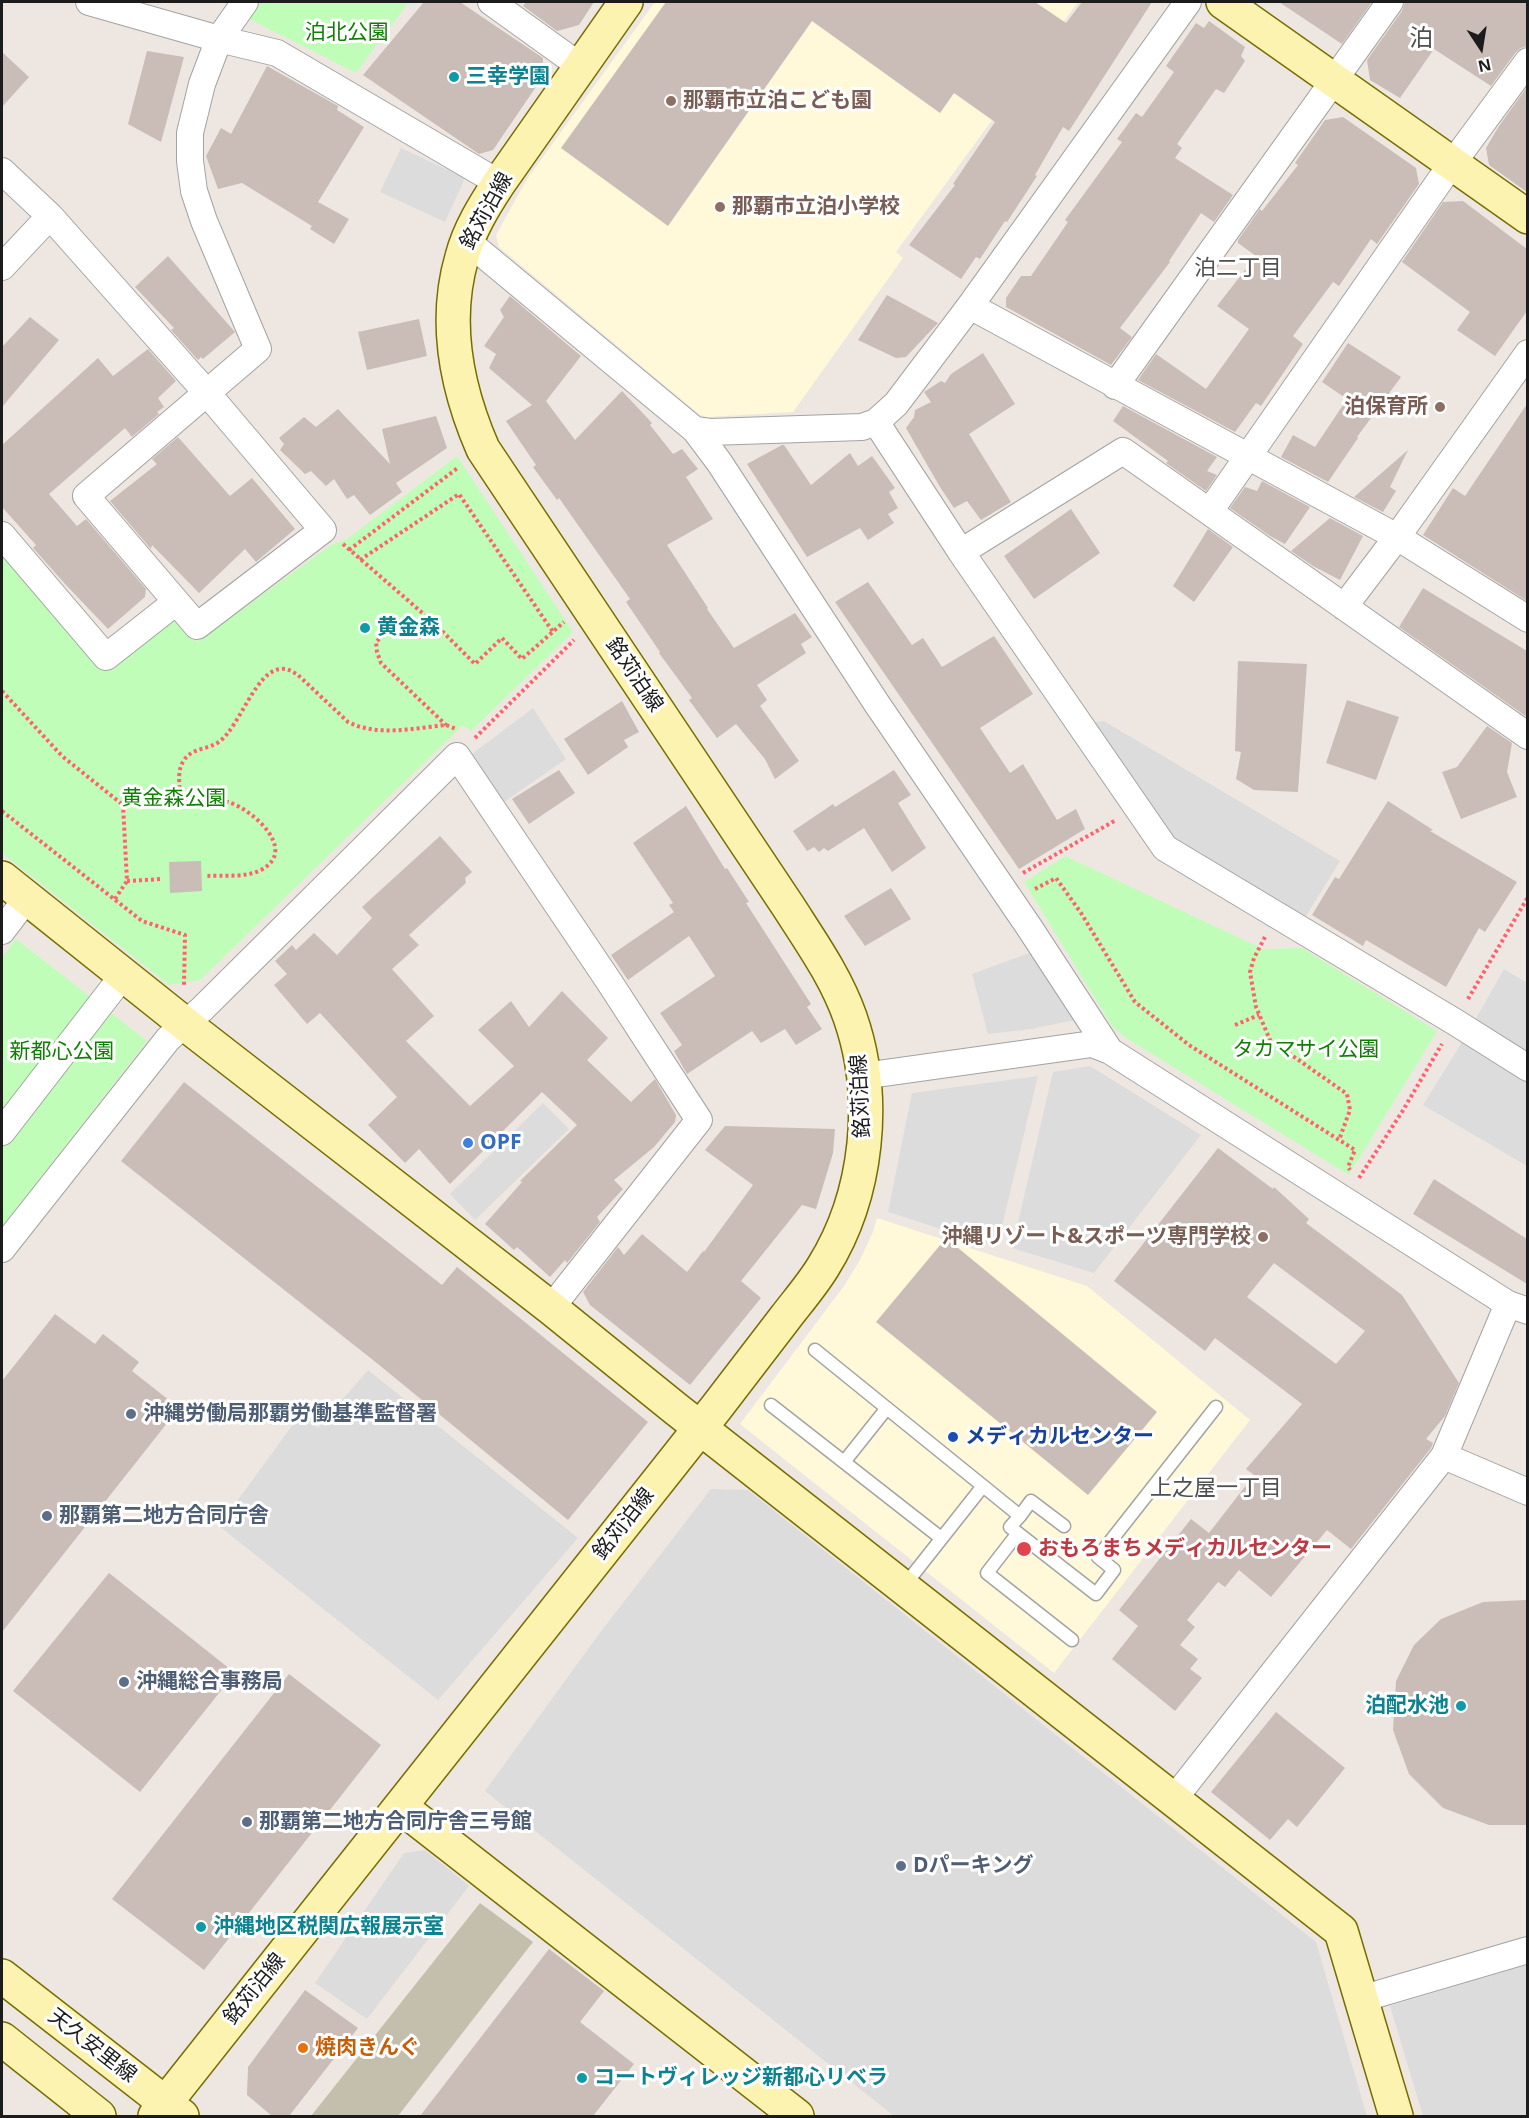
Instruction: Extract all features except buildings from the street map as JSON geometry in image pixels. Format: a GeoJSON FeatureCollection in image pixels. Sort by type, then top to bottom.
{"type":"FeatureCollection","features":[{"type":"Feature","properties":{"kind":"street"},"geometry":{"type":"LineString","coordinates":[[89,2],[277,53],[499,183]]}},
{"type":"Feature","properties":{"kind":"street"},"geometry":{"type":"LineString","coordinates":[[2,171],[50,216],[207,393],[323,530],[197,626],[86,496],[207,393],[258,348],[204,221],[194,190],[190,161],[190,133],[202,84],[219,39],[245,2]]}},
{"type":"Feature","properties":{"kind":"street"},"geometry":{"type":"LineString","coordinates":[[490,2],[580,66]]}},
{"type":"Feature","properties":{"kind":"street","name":"銘苅泊線"},"geometry":{"type":"LineString","coordinates":[[168,2112],[401,1807],[700,1428],[823,1267],[841,1233],[852,1203],[860,1168],[866,1131],[859,1047],[850,1016],[821,957],[584,617],[483,448],[464,402],[454,354],[453,302],[462,256],[483,208],[626,2]]}},
{"type":"Feature","properties":{"kind":"street"},"geometry":{"type":"LineString","coordinates":[[695,430],[710,432],[862,427],[876,422],[896,404],[970,306],[1188,2]]}},
{"type":"Feature","properties":{"kind":"street"},"geometry":{"type":"LineString","coordinates":[[1223,2],[1527,217]]}},
{"type":"Feature","properties":{"kind":"street"},"geometry":{"type":"LineString","coordinates":[[1115,386],[1390,2]]}},
{"type":"Feature","properties":{"kind":"street"},"geometry":{"type":"LineString","coordinates":[[1210,511],[1451,164],[1527,61]]}},
{"type":"Feature","properties":{"kind":"street"},"geometry":{"type":"LineString","coordinates":[[2,267],[50,216]]}},
{"type":"Feature","properties":{"kind":"street"},"geometry":{"type":"LineString","coordinates":[[467,241],[695,430],[719,462],[1110,1051]]}},
{"type":"Feature","properties":{"kind":"street"},"geometry":{"type":"LineString","coordinates":[[970,306],[1397,537],[1527,619]]}},
{"type":"Feature","properties":{"kind":"street"},"geometry":{"type":"LineString","coordinates":[[1344,607],[1397,537],[1527,353]]}},
{"type":"Feature","properties":{"kind":"street"},"geometry":{"type":"LineString","coordinates":[[876,422],[961,552],[1165,848],[1455,1022],[1527,1068]]}},
{"type":"Feature","properties":{"kind":"street"},"geometry":{"type":"LineString","coordinates":[[961,552],[1123,451],[1527,736]]}},
{"type":"Feature","properties":{"kind":"street"},"geometry":{"type":"LineString","coordinates":[[2,535],[106,657],[177,602]]}},
{"type":"Feature","properties":{"kind":"street"},"geometry":{"type":"LineString","coordinates":[[2,1249],[168,1039],[185,1010],[457,756],[699,1120],[551,1308]]}},
{"type":"Feature","properties":{"kind":"street"},"geometry":{"type":"LineString","coordinates":[[2,878],[185,1010],[700,1428],[1341,1931],[1396,2116]]}},
{"type":"Feature","properties":{"kind":"street"},"geometry":{"type":"LineString","coordinates":[[2,931],[27,898]]}},
{"type":"Feature","properties":{"kind":"street"},"geometry":{"type":"LineString","coordinates":[[2,1132],[114,987]]}},
{"type":"Feature","properties":{"kind":"street"},"geometry":{"type":"LineString","coordinates":[[863,1076],[1092,1044],[1110,1051],[1518,1308],[1444,1456],[1173,1800]]}},
{"type":"Feature","properties":{"kind":"street"},"geometry":{"type":"LineString","coordinates":[[1444,1456],[1527,1492]]}},
{"type":"Feature","properties":{"kind":"street"},"geometry":{"type":"LineString","coordinates":[[401,1807],[797,2116]]}},
{"type":"Feature","properties":{"kind":"street"},"geometry":{"type":"LineString","coordinates":[[1361,1999],[1527,1950]]}},
{"type":"Feature","properties":{"kind":"street","name":"天久安里線"},"geometry":{"type":"LineString","coordinates":[[2,1976],[168,2112]]}},
{"type":"Feature","properties":{"kind":"street"},"geometry":{"type":"LineString","coordinates":[[2,2039],[99,2116]]}},
{"type":"Feature","properties":{"kind":"lane"},"geometry":{"type":"LineString","coordinates":[[815,1350],[1020,1516]]}},
{"type":"Feature","properties":{"kind":"lane"},"geometry":{"type":"LineString","coordinates":[[771,1405],[941,1538]]}},
{"type":"Feature","properties":{"kind":"lane"},"geometry":{"type":"LineString","coordinates":[[1064,1527],[1031,1501],[1010,1527],[1096,1594],[1114,1570],[1098,1557],[1216,1407]]}},
{"type":"Feature","properties":{"kind":"lane"},"geometry":{"type":"LineString","coordinates":[[844,1462],[887,1408]]}},
{"type":"Feature","properties":{"kind":"lane"},"geometry":{"type":"LineString","coordinates":[[903,1587],[983,1486]]}},
{"type":"Feature","properties":{"kind":"lane"},"geometry":{"type":"LineString","coordinates":[[1018,1533],[987,1573],[1071,1640]]}},
{"type":"Feature","properties":{"kind":"path"},"geometry":{"type":"LineString","coordinates":[[349,550],[483,448]]}},
{"type":"Feature","properties":{"kind":"path"},"geometry":{"type":"LineString","coordinates":[[360,560],[459,494],[553,632]]}},
{"type":"Feature","properties":{"kind":"path"},"geometry":{"type":"LineString","coordinates":[[323,530],[434,623],[475,664],[502,638],[522,659],[553,632],[584,617]]}},
{"type":"Feature","properties":{"kind":"path"},"geometry":{"type":"LineString","coordinates":[[474,740],[584,617]]}},
{"type":"Feature","properties":{"kind":"path"},"geometry":{"type":"LineString","coordinates":[[434,623],[419,637],[410,636],[394,628],[376,642],[376,652],[381,663],[446,725],[462,732]]}},
{"type":"Feature","properties":{"kind":"path"},"geometry":{"type":"LineString","coordinates":[[181,800],[179,775],[184,760],[189,754],[220,741],[264,678],[279,669],[289,669],[298,675],[348,722],[358,727],[383,730],[446,725]]}},
{"type":"Feature","properties":{"kind":"path"},"geometry":{"type":"LineString","coordinates":[[2,692],[62,756],[123,805],[181,800],[215,800],[238,806],[251,814],[271,834],[275,843],[274,853],[271,862],[262,870],[249,874],[206,876]]}},
{"type":"Feature","properties":{"kind":"path"},"geometry":{"type":"LineString","coordinates":[[115,899],[127,881],[123,805]]}},
{"type":"Feature","properties":{"kind":"path"},"geometry":{"type":"LineString","coordinates":[[1137,808],[1022,873],[1034,890],[1056,878],[1081,913],[1135,1002],[1189,1045],[1355,1150],[1348,1167],[1357,1182],[1402,1112],[1527,897]]}},
{"type":"Feature","properties":{"kind":"path"},"geometry":{"type":"LineString","coordinates":[[2,810],[142,921],[185,935],[185,1010]]}},
{"type":"Feature","properties":{"kind":"path"},"geometry":{"type":"LineString","coordinates":[[127,881],[162,879]]}},
{"type":"Feature","properties":{"kind":"path"},"geometry":{"type":"LineString","coordinates":[[1276,915],[1254,958],[1250,972],[1256,1006],[1270,1040],[1347,1094],[1350,1110],[1339,1140]]}},
{"type":"Feature","properties":{"kind":"path"},"geometry":{"type":"LineString","coordinates":[[1234,1025],[1259,1015]]}},
{"type":"Feature","properties":{"kind":"shaded area","name":"那覇市立泊小学校"},"geometry":{"type":"Polygon","coordinates":[[[655,2],[1078,2],[896,252],[903,258],[793,412],[707,417],[700,415],[499,247],[496,235],[527,179],[655,2]]]}},
{"type":"Feature","properties":{"kind":"shaded area"},"geometry":{"type":"Polygon","coordinates":[[[401,148],[465,178],[445,222],[380,192],[401,148]]]}},
{"type":"Feature","properties":{"kind":"shaded area"},"geometry":{"type":"Polygon","coordinates":[[[533,708],[566,759],[504,802],[468,757],[533,708]]]}},
{"type":"Feature","properties":{"kind":"shaded area"},"geometry":{"type":"Polygon","coordinates":[[[1104,721],[1340,861],[1303,921],[1170,841],[1088,723],[1104,721]]]}},
{"type":"Feature","properties":{"kind":"shaded area"},"geometry":{"type":"Polygon","coordinates":[[[1032,952],[1075,1020],[1031,1029],[988,1034],[972,974],[1032,952]]]}},
{"type":"Feature","properties":{"kind":"shaded area"},"geometry":{"type":"Polygon","coordinates":[[[1504,969],[1527,983],[1527,1053],[1474,1022],[1504,969]]]}},
{"type":"Feature","properties":{"kind":"shaded area"},"geometry":{"type":"Polygon","coordinates":[[[1464,1039],[1527,1079],[1527,1166],[1423,1105],[1464,1039]]]}},
{"type":"Feature","properties":{"kind":"shaded area"},"geometry":{"type":"Polygon","coordinates":[[[1090,1066],[1201,1135],[1094,1273],[1012,1248],[1053,1072],[1090,1066]]]}},
{"type":"Feature","properties":{"kind":"shaded area"},"geometry":{"type":"Polygon","coordinates":[[[1038,1076],[997,1247],[888,1212],[912,1093],[1038,1076]]]}},
{"type":"Feature","properties":{"kind":"shaded area"},"geometry":{"type":"Polygon","coordinates":[[[543,1103],[569,1129],[475,1220],[450,1194],[543,1103]]]}},
{"type":"Feature","properties":{"kind":"shaded area","name":"おもろまちメディカルセンター"},"geometry":{"type":"Polygon","coordinates":[[[877,1218],[1087,1286],[1250,1420],[1054,1673],[740,1424],[844,1286],[860,1260],[877,1218]]]}},
{"type":"Feature","properties":{"kind":"shaded area"},"geometry":{"type":"Polygon","coordinates":[[[368,1370],[578,1538],[438,1700],[219,1526],[302,1412],[318,1428],[368,1370]]]}},
{"type":"Feature","properties":{"kind":"shaded area","name":"Dパーキング"},"geometry":{"type":"Polygon","coordinates":[[[711,1489],[748,1490],[1316,1942],[1367,2116],[894,2116],[485,1791],[599,1634],[711,1489]]]}},
{"type":"Feature","properties":{"kind":"shaded area"},"geometry":{"type":"Polygon","coordinates":[[[425,1850],[469,1886],[367,2019],[315,1983],[404,1853],[425,1850]]]}},
{"type":"Feature","properties":{"kind":"shaded area"},"geometry":{"type":"Polygon","coordinates":[[[480,1903],[533,1942],[398,2116],[311,2116],[480,1903]]]}},
{"type":"Feature","properties":{"kind":"shaded area"},"geometry":{"type":"Polygon","coordinates":[[[1527,1964],[1527,2116],[1423,2116],[1390,2006],[1527,1964]]]}},
{"type":"Feature","properties":{"kind":"green space","name":"泊北公園"},"geometry":{"type":"Polygon","coordinates":[[[259,2],[409,2],[356,73],[247,18],[259,2]]]}},
{"type":"Feature","properties":{"kind":"green space","name":"黄金森公園"},"geometry":{"type":"Polygon","coordinates":[[[457,456],[573,632],[471,731],[463,725],[200,980],[169,985],[2,853],[2,550],[105,669],[173,616],[197,642],[331,545],[347,539],[457,456]]]}},
{"type":"Feature","properties":{"kind":"green space","name":"タカマサイ公園"},"geometry":{"type":"Polygon","coordinates":[[[1065,856],[1263,949],[1302,948],[1437,1031],[1349,1175],[1126,1038],[1112,1026],[1024,882],[1065,856]]]}},
{"type":"Feature","properties":{"kind":"green space","name":"新都心公園"},"geometry":{"type":"Polygon","coordinates":[[[16,939],[147,1041],[2,1227],[2,957],[16,939]]]}},
{"type":"Feature","properties":{"kind":"place","name":"三幸学園"},"geometry":{"type":"Point","coordinates":[454,77]}},
{"type":"Feature","properties":{"kind":"place","name":"那覇市立泊こども園"},"geometry":{"type":"Point","coordinates":[671,101]}},
{"type":"Feature","properties":{"kind":"place","name":"那覇市立泊小学校"},"geometry":{"type":"Point","coordinates":[720,207]}},
{"type":"Feature","properties":{"kind":"place","name":"泊保育所"},"geometry":{"type":"Point","coordinates":[1440,407]}},
{"type":"Feature","properties":{"kind":"place","name":"黄金森"},"geometry":{"type":"Point","coordinates":[365,628]}},
{"type":"Feature","properties":{"kind":"place","name":"OPF"},"geometry":{"type":"Point","coordinates":[468,1143]}},
{"type":"Feature","properties":{"kind":"place","name":"沖縄リゾート&スポーツ専門学校"},"geometry":{"type":"Point","coordinates":[1263,1237]}},
{"type":"Feature","properties":{"kind":"place","name":"沖縄労働局那覇労働基準監督署"},"geometry":{"type":"Point","coordinates":[131,1414]}},
{"type":"Feature","properties":{"kind":"place","name":"メディカルセンター"},"geometry":{"type":"Point","coordinates":[953,1437]}},
{"type":"Feature","properties":{"kind":"place","name":"那覇第二地方合同庁舎"},"geometry":{"type":"Point","coordinates":[47,1516]}},
{"type":"Feature","properties":{"kind":"place","name":"おもろまちメディカルセンター"},"geometry":{"type":"Point","coordinates":[1024,1549]}},
{"type":"Feature","properties":{"kind":"place","name":"沖縄総合事務局"},"geometry":{"type":"Point","coordinates":[124,1682]}},
{"type":"Feature","properties":{"kind":"place","name":"泊配水池"},"geometry":{"type":"Point","coordinates":[1461,1706]}},
{"type":"Feature","properties":{"kind":"place","name":"那覇第二地方合同庁舎三号館"},"geometry":{"type":"Point","coordinates":[247,1822]}},
{"type":"Feature","properties":{"kind":"place","name":"Dパーキング"},"geometry":{"type":"Point","coordinates":[901,1866]}},
{"type":"Feature","properties":{"kind":"place","name":"沖縄地区税関広報展示室"},"geometry":{"type":"Point","coordinates":[201,1927]}},
{"type":"Feature","properties":{"kind":"place","name":"焼肉きんぐ"},"geometry":{"type":"Point","coordinates":[303,2048]}},
{"type":"Feature","properties":{"kind":"place","name":"コートヴィレッジ新都心リベラ"},"geometry":{"type":"Point","coordinates":[582,2078]}},
{"type":"Feature","properties":{"kind":"district","name":"泊"},"geometry":{"type":"Point","coordinates":[1421,39]}},
{"type":"Feature","properties":{"kind":"district","name":"泊二丁目"},"geometry":{"type":"Point","coordinates":[1238,269]}},
{"type":"Feature","properties":{"kind":"district","name":"上之屋一丁目"},"geometry":{"type":"Point","coordinates":[1216,1489]}}]}
